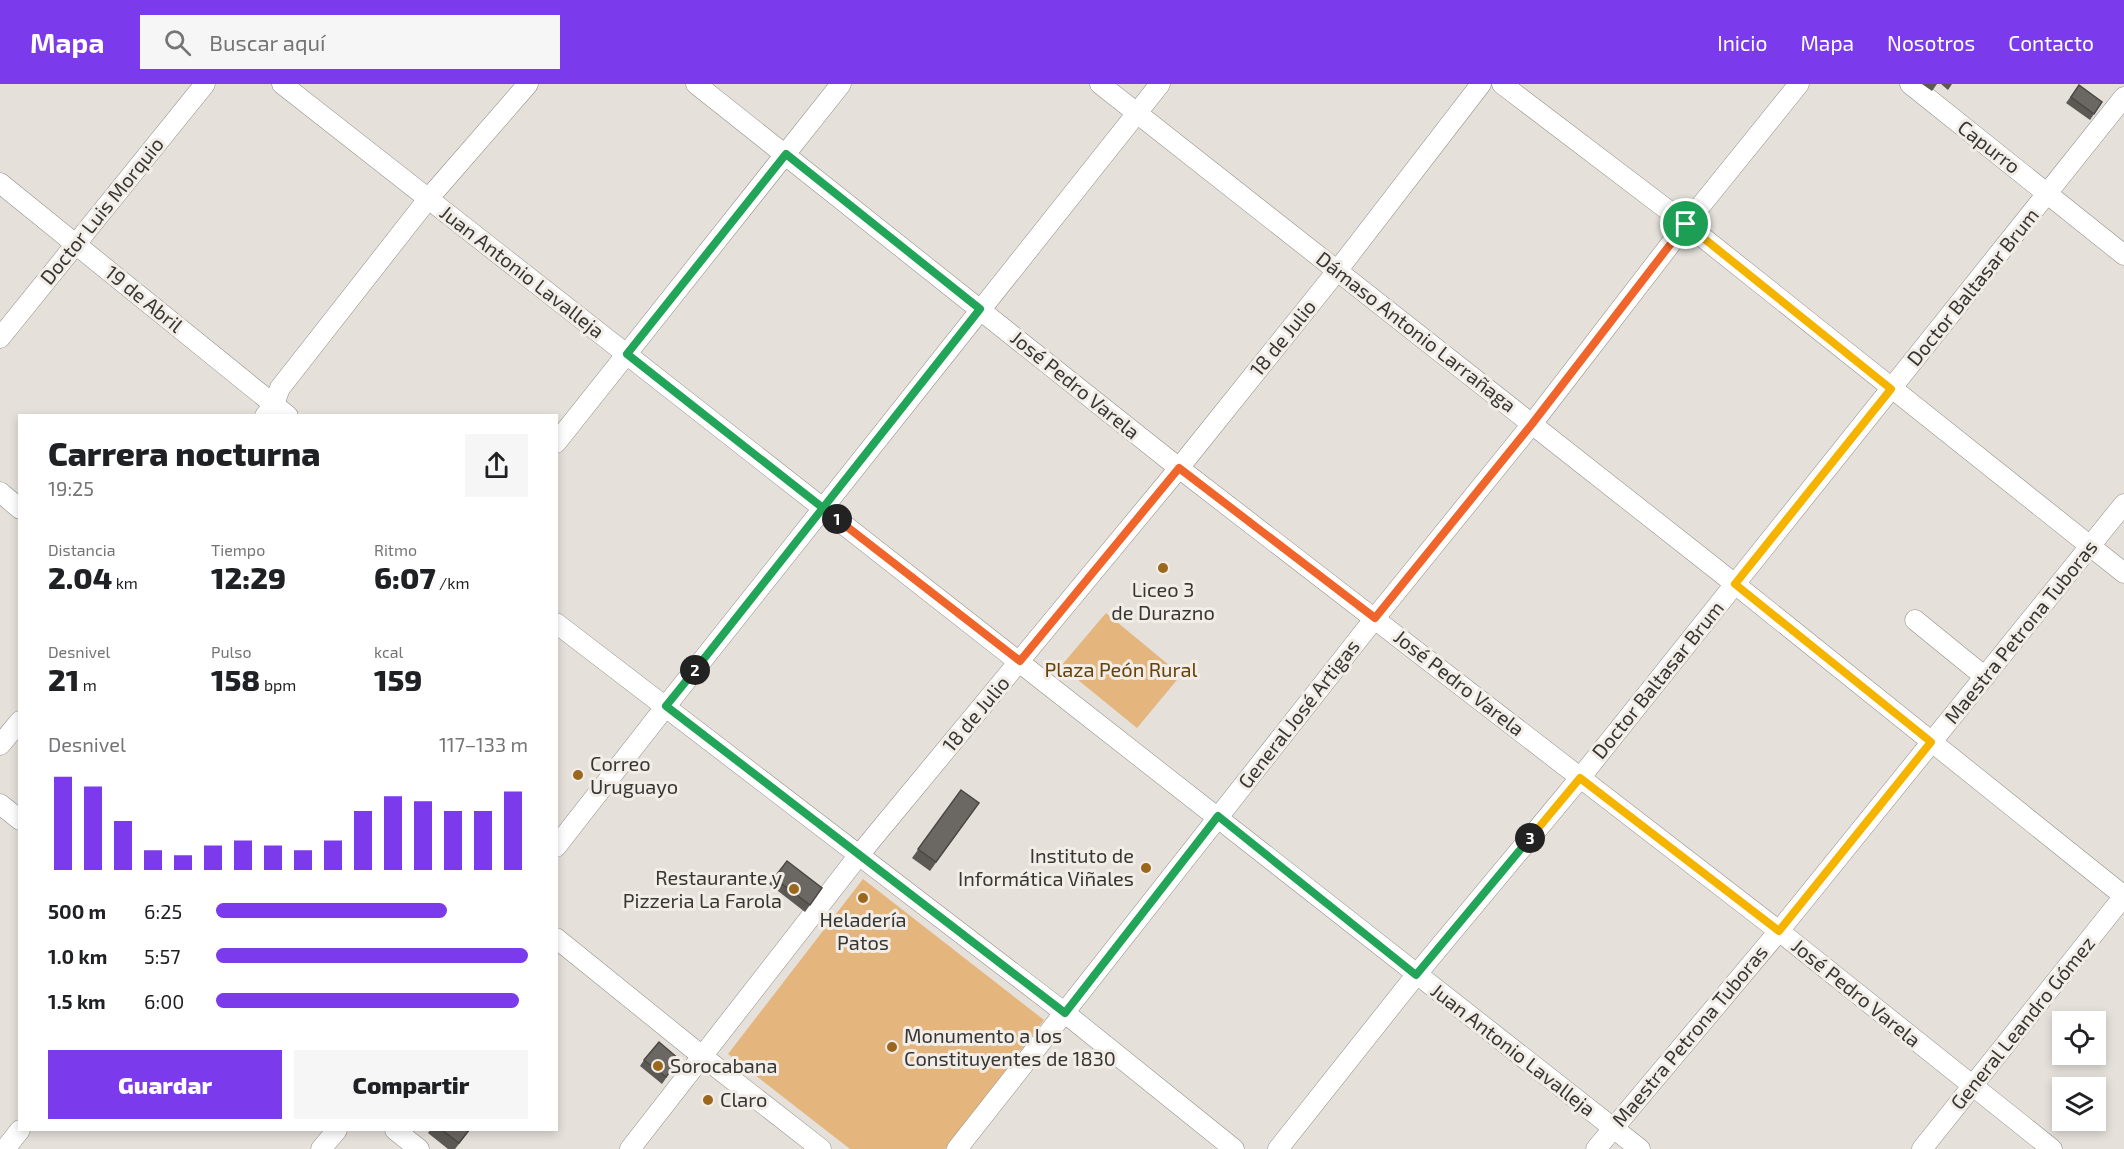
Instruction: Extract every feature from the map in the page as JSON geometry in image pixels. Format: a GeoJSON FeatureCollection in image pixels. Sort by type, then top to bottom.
{"type":"FeatureCollection","features":[{"type":"Feature","properties":{"kind":"street","name":"Doctor Luis Morquio"},"geometry":{"type":"LineString","coordinates":[[0,338],[205,84]]}},
{"type":"Feature","properties":{"kind":"street","name":"Juan Antonio Lavalleja"},"geometry":{"type":"LineString","coordinates":[[282,84],[1640,1149]]}},
{"type":"Feature","properties":{"kind":"street"},"geometry":{"type":"LineString","coordinates":[[275,412],[280,388],[428,199],[528,84]]}},
{"type":"Feature","properties":{"kind":"street","name":"José Pedro Varela"},"geometry":{"type":"LineString","coordinates":[[696,84],[1179,468],[1779,931],[2052,1149]]}},
{"type":"Feature","properties":{"kind":"street"},"geometry":{"type":"LineString","coordinates":[[558,441],[841,84]]}},
{"type":"Feature","properties":{"kind":"street","name":"Dámaso Antonio Larrañaga"},"geometry":{"type":"LineString","coordinates":[[1100,84],[1735,584],[2124,896]]}},
{"type":"Feature","properties":{"kind":"street"},"geometry":{"type":"LineString","coordinates":[[558,844],[1160,84]]}},
{"type":"Feature","properties":{"kind":"street","name":"18 de Julio"},"geometry":{"type":"LineString","coordinates":[[630,1149],[859,855],[1179,468],[1337,271],[1481,84]]}},
{"type":"Feature","properties":{"kind":"street"},"geometry":{"type":"LineString","coordinates":[[1502,84],[1686,224],[2124,573]]}},
{"type":"Feature","properties":{"kind":"street","name":"General José Artigas"},"geometry":{"type":"LineString","coordinates":[[957,1149],[1375,618],[1532,424],[1686,224],[1799,84]]}},
{"type":"Feature","properties":{"kind":"street","name":"Capurro"},"geometry":{"type":"LineString","coordinates":[[1910,84],[2124,255]]}},
{"type":"Feature","properties":{"kind":"street","name":"Doctor Baltasar Brum"},"geometry":{"type":"LineString","coordinates":[[1278,1149],[1416,975],[1580,778],[2124,97]]}},
{"type":"Feature","properties":{"kind":"street","name":"19 de Abril"},"geometry":{"type":"LineString","coordinates":[[0,183],[75,243],[275,412]]}},
{"type":"Feature","properties":{"kind":"street"},"geometry":{"type":"LineString","coordinates":[[0,492],[18,507]]}},
{"type":"Feature","properties":{"kind":"street","name":"Maestra Petrona Tuboras"},"geometry":{"type":"LineString","coordinates":[[1596,1149],[1779,931],[2124,504]]}},
{"type":"Feature","properties":{"kind":"street"},"geometry":{"type":"LineString","coordinates":[[1915,620],[1985,677]]}},
{"type":"Feature","properties":{"kind":"street"},"geometry":{"type":"LineString","coordinates":[[558,625],[1065,1013],[1234,1149]]}},
{"type":"Feature","properties":{"kind":"street"},"geometry":{"type":"LineString","coordinates":[[0,745],[18,723]]}},
{"type":"Feature","properties":{"kind":"street"},"geometry":{"type":"LineString","coordinates":[[0,804],[18,818]]}},
{"type":"Feature","properties":{"kind":"street","name":"General Leandro Gómez"},"geometry":{"type":"LineString","coordinates":[[1922,1149],[2124,896]]}},
{"type":"Feature","properties":{"kind":"street"},"geometry":{"type":"LineString","coordinates":[[558,940],[821,1149]]}},
{"type":"Feature","properties":{"kind":"street"},"geometry":{"type":"LineString","coordinates":[[321,1149],[336,1131]]}},
{"type":"Feature","properties":{"kind":"street"},"geometry":{"type":"LineString","coordinates":[[396,1131],[419,1149]]}},
{"type":"Feature","properties":{"kind":"green space","name":"Plaza Peón Rural"},"geometry":{"type":"Polygon","coordinates":[[[1106,613],[1181,675],[1137,728],[1061,666],[1106,613]]]}},
{"type":"Feature","properties":{"kind":"green space"},"geometry":{"type":"Polygon","coordinates":[[[863,879],[1044,1020],[945,1149],[850,1149],[728,1054],[863,879]]]}},
{"type":"Feature","properties":{"kind":"building"},"geometry":{"type":"Polygon","coordinates":[[[2079,85],[2102,102],[2094,114],[2071,97],[2079,85]]]}},
{"type":"Feature","properties":{"kind":"building"},"geometry":{"type":"Polygon","coordinates":[[[961,790],[979,803],[936,862],[918,849],[961,790]]]}},
{"type":"Feature","properties":{"kind":"building","name":"Restaurante y Pizzeria La Farola"},"geometry":{"type":"Polygon","coordinates":[[[787,861],[822,888],[810,905],[774,878],[787,861]]]}},
{"type":"Feature","properties":{"kind":"building","name":"Sorocabana"},"geometry":{"type":"Polygon","coordinates":[[[659,1042],[679,1059],[666,1077],[644,1060],[659,1042]]]}},
{"type":"Feature","properties":{"kind":"building"},"geometry":{"type":"Polygon","coordinates":[[[443,1131],[468,1131],[459,1143],[443,1131]]]}},
{"type":"Feature","properties":{"kind":"place","name":"Liceo 3 de Durazno"},"geometry":{"type":"Point","coordinates":[1163,568]}},
{"type":"Feature","properties":{"kind":"place","name":"Correo Uruguayo"},"geometry":{"type":"Point","coordinates":[578,775]}},
{"type":"Feature","properties":{"kind":"place","name":"Instituto de Informática Viñales"},"geometry":{"type":"Point","coordinates":[1146,868]}},
{"type":"Feature","properties":{"kind":"place","name":"Restaurante y Pizzeria La Farola"},"geometry":{"type":"Point","coordinates":[794,889]}},
{"type":"Feature","properties":{"kind":"place","name":"Heladería Patos"},"geometry":{"type":"Point","coordinates":[863,898]}},
{"type":"Feature","properties":{"kind":"place","name":"Monumento a los Constituyentes de 1830"},"geometry":{"type":"Point","coordinates":[892,1047]}},
{"type":"Feature","properties":{"kind":"place","name":"Sorocabana"},"geometry":{"type":"Point","coordinates":[658,1066]}},
{"type":"Feature","properties":{"kind":"place","name":"Claro"},"geometry":{"type":"Point","coordinates":[708,1100]}},
{"type":"Feature","properties":{"kind":"route"},"geometry":{"type":"LineString","coordinates":[[1686,224],[1532,424],[1375,618],[1179,468],[1020,661],[824,509],[627,354],[786,154],[980,309],[824,509],[666,706],[1065,1013],[1218,816],[1416,975],[1580,778],[1779,931],[1931,742],[1735,584],[1891,389],[1686,224]]}}]}
